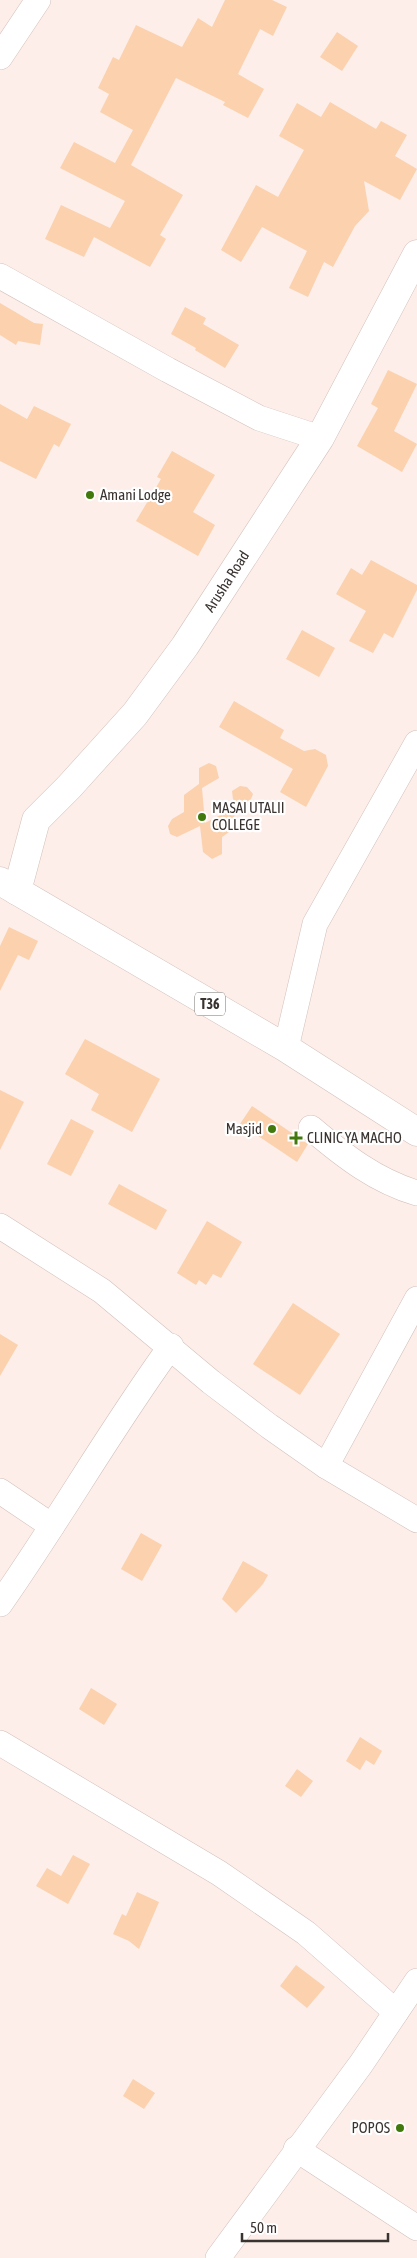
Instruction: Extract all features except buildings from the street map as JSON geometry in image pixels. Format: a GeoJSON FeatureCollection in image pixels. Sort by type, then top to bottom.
{"type":"FeatureCollection","features":[{"type":"Feature","properties":{"kind":"main road","name":"Arusha Road"},"geometry":{"type":"LineString","coordinates":[[8,886],[36,820],[69,787],[135,714],[174,662],[320,438],[417,254]]}},
{"type":"Feature","properties":{"kind":"main road","name":"T36"},"geometry":{"type":"LineString","coordinates":[[8,886],[286,1048],[417,1132]]}},
{"type":"Feature","properties":{"kind":"street"},"geometry":{"type":"LineString","coordinates":[[0,57],[38,0]]}},
{"type":"Feature","properties":{"kind":"street"},"geometry":{"type":"LineString","coordinates":[[0,276],[251,414],[292,431],[320,438]]}},
{"type":"Feature","properties":{"kind":"street"},"geometry":{"type":"LineString","coordinates":[[286,1048],[315,924],[407,783],[417,743]]}},
{"type":"Feature","properties":{"kind":"street"},"geometry":{"type":"LineString","coordinates":[[311,1128],[339,1152],[369,1172],[393,1186],[417,1193]]}},
{"type":"Feature","properties":{"kind":"street"},"geometry":{"type":"LineString","coordinates":[[0,1226],[102,1291],[171,1346],[225,1393],[326,1466],[417,1520]]}},
{"type":"Feature","properties":{"kind":"street"},"geometry":{"type":"LineString","coordinates":[[326,1466],[417,1298]]}},
{"type":"Feature","properties":{"kind":"street"},"geometry":{"type":"LineString","coordinates":[[0,1604],[119,1420],[171,1346]]}},
{"type":"Feature","properties":{"kind":"street"},"geometry":{"type":"LineString","coordinates":[[0,1491],[52,1526]]}},
{"type":"Feature","properties":{"kind":"street"},"geometry":{"type":"LineString","coordinates":[[0,1743],[219,1873],[306,1933],[396,2012]]}},
{"type":"Feature","properties":{"kind":"street"},"geometry":{"type":"LineString","coordinates":[[218,2258],[296,2149],[361,2064],[417,1981]]}},
{"type":"Feature","properties":{"kind":"street"},"geometry":{"type":"LineString","coordinates":[[296,2149],[417,2228]]}},
{"type":"Feature","properties":{"kind":"place","name":"Amani Lodge"},"geometry":{"type":"Point","coordinates":[90,495]}},
{"type":"Feature","properties":{"kind":"place","name":"MASAI UTALII COLLEGE"},"geometry":{"type":"Point","coordinates":[202,817]}},
{"type":"Feature","properties":{"kind":"place","name":"Masjid"},"geometry":{"type":"Point","coordinates":[272,1129]}},
{"type":"Feature","properties":{"kind":"place","name":"CLINIC YA MACHO"},"geometry":{"type":"Point","coordinates":[296,1138]}},
{"type":"Feature","properties":{"kind":"place","name":"POPOS"},"geometry":{"type":"Point","coordinates":[400,2128]}}]}
